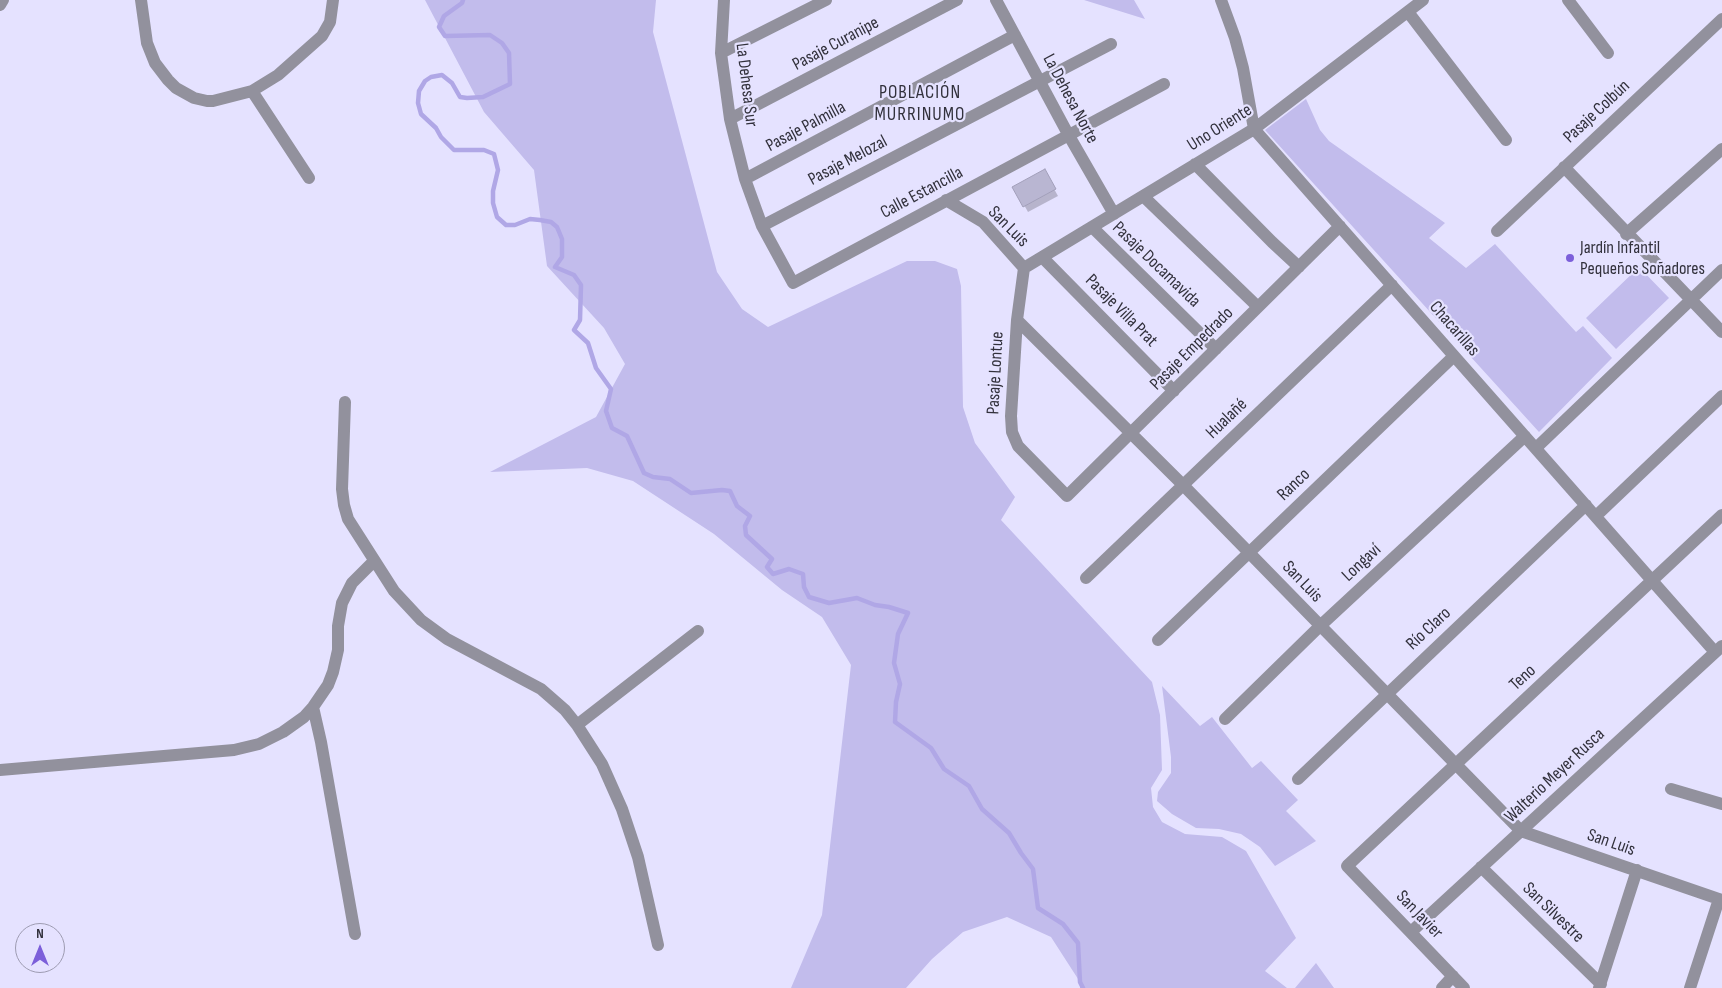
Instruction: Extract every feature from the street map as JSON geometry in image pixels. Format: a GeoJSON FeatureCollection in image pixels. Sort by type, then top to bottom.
{"type":"FeatureCollection","features":[{"type":"Feature","properties":{"kind":"street"},"geometry":{"type":"LineString","coordinates":[[0,5],[3,0]]}},
{"type":"Feature","properties":{"kind":"street"},"geometry":{"type":"LineString","coordinates":[[141,0],[145,33],[150,53],[161,72],[176,88],[194,98],[207,101],[220,100],[252,91],[278,75],[322,36],[330,22],[333,0]]}},
{"type":"Feature","properties":{"kind":"street","name":"La Dehesa Sur"},"geometry":{"type":"LineString","coordinates":[[724,0],[721,53],[730,119],[745,179],[762,226],[793,283]]}},
{"type":"Feature","properties":{"kind":"street"},"geometry":{"type":"LineString","coordinates":[[721,53],[826,0]]}},
{"type":"Feature","properties":{"kind":"street","name":"Pasaje Curanipe"},"geometry":{"type":"LineString","coordinates":[[730,119],[957,0]]}},
{"type":"Feature","properties":{"kind":"street","name":"La Dehesa Norte"},"geometry":{"type":"LineString","coordinates":[[996,0],[1068,134],[1114,214]]}},
{"type":"Feature","properties":{"kind":"street"},"geometry":{"type":"LineString","coordinates":[[1221,0],[1235,38],[1243,68],[1254,129]]}},
{"type":"Feature","properties":{"kind":"street","name":"Uno Oriente"},"geometry":{"type":"LineString","coordinates":[[1024,268],[1254,129],[1424,0]]}},
{"type":"Feature","properties":{"kind":"street"},"geometry":{"type":"LineString","coordinates":[[1568,0],[1608,53]]}},
{"type":"Feature","properties":{"kind":"street"},"geometry":{"type":"LineString","coordinates":[[1408,12],[1506,140]]}},
{"type":"Feature","properties":{"kind":"street","name":"Pasaje Colbún"},"geometry":{"type":"LineString","coordinates":[[1497,231],[1722,19]]}},
{"type":"Feature","properties":{"kind":"street","name":"Pasaje Palmilla"},"geometry":{"type":"LineString","coordinates":[[745,179],[1016,35]]}},
{"type":"Feature","properties":{"kind":"street","name":"Pasaje Melozal"},"geometry":{"type":"LineString","coordinates":[[762,226],[1111,44]]}},
{"type":"Feature","properties":{"kind":"street","name":"Calle Estancilla"},"geometry":{"type":"LineString","coordinates":[[793,283],[1164,84]]}},
{"type":"Feature","properties":{"kind":"street"},"geometry":{"type":"LineString","coordinates":[[252,91],[309,178]]}},
{"type":"Feature","properties":{"kind":"street","name":"Chacarillas"},"geometry":{"type":"LineString","coordinates":[[1254,129],[1653,580],[1719,648]]}},
{"type":"Feature","properties":{"kind":"street"},"geometry":{"type":"LineString","coordinates":[[1626,234],[1722,149]]}},
{"type":"Feature","properties":{"kind":"street"},"geometry":{"type":"LineString","coordinates":[[1195,164],[1299,267]]}},
{"type":"Feature","properties":{"kind":"street"},"geometry":{"type":"LineString","coordinates":[[1564,167],[1626,234],[1722,332]]}},
{"type":"Feature","properties":{"kind":"street"},"geometry":{"type":"LineString","coordinates":[[1143,196],[1258,307]]}},
{"type":"Feature","properties":{"kind":"street","name":"San Luis"},"geometry":{"type":"LineString","coordinates":[[946,200],[983,222],[1024,268],[1017,320],[1182,485],[1521,831],[1721,899]]}},
{"type":"Feature","properties":{"kind":"street","name":"Pasaje Empedrado"},"geometry":{"type":"LineString","coordinates":[[1067,496],[1131,435],[1340,226]]}},
{"type":"Feature","properties":{"kind":"street","name":"Pasaje Docamavida"},"geometry":{"type":"LineString","coordinates":[[1092,227],[1216,349]]}},
{"type":"Feature","properties":{"kind":"street","name":"Pasaje Villa Prat"},"geometry":{"type":"LineString","coordinates":[[1042,257],[1174,391]]}},
{"type":"Feature","properties":{"kind":"street"},"geometry":{"type":"LineString","coordinates":[[1536,448],[1722,270]]}},
{"type":"Feature","properties":{"kind":"street","name":"Hualañé"},"geometry":{"type":"LineString","coordinates":[[1086,578],[1392,285]]}},
{"type":"Feature","properties":{"kind":"street","name":"Pasaje Lontue"},"geometry":{"type":"LineString","coordinates":[[1017,320],[1011,416],[1012,432],[1018,446],[1067,496]]}},
{"type":"Feature","properties":{"kind":"street","name":"Ranco"},"geometry":{"type":"LineString","coordinates":[[1158,640],[1454,356]]}},
{"type":"Feature","properties":{"kind":"street"},"geometry":{"type":"LineString","coordinates":[[1596,516],[1722,396]]}},
{"type":"Feature","properties":{"kind":"street"},"geometry":{"type":"LineString","coordinates":[[345,402],[342,489],[348,519],[394,590],[421,620],[447,639],[541,689],[565,710],[577,725],[602,764],[622,809],[638,857],[658,945]]}},
{"type":"Feature","properties":{"kind":"street","name":"Longaví"},"geometry":{"type":"LineString","coordinates":[[1226,719],[1320,626],[1525,436]]}},
{"type":"Feature","properties":{"kind":"street","name":"Río Claro"},"geometry":{"type":"LineString","coordinates":[[1298,779],[1586,505]]}},
{"type":"Feature","properties":{"kind":"street","name":"Teno"},"geometry":{"type":"LineString","coordinates":[[1347,866],[1722,515]]}},
{"type":"Feature","properties":{"kind":"street"},"geometry":{"type":"LineString","coordinates":[[0,770],[247,748],[272,739],[304,717],[328,685],[336,661],[339,638],[338,626],[342,603],[352,583],[374,561]]}},
{"type":"Feature","properties":{"kind":"street"},"geometry":{"type":"LineString","coordinates":[[577,725],[698,631]]}},
{"type":"Feature","properties":{"kind":"street","name":"Walterio Meyer Rusca"},"geometry":{"type":"LineString","coordinates":[[1411,932],[1719,648]]}},
{"type":"Feature","properties":{"kind":"street"},"geometry":{"type":"LineString","coordinates":[[313,707],[355,934]]}},
{"type":"Feature","properties":{"kind":"street"},"geometry":{"type":"LineString","coordinates":[[1671,789],[1722,804]]}},
{"type":"Feature","properties":{"kind":"street","name":"San Javier"},"geometry":{"type":"LineString","coordinates":[[1347,866],[1464,988]]}},
{"type":"Feature","properties":{"kind":"street","name":"San Silvestre"},"geometry":{"type":"LineString","coordinates":[[1481,868],[1600,986]]}},
{"type":"Feature","properties":{"kind":"street"},"geometry":{"type":"LineString","coordinates":[[1600,986],[1637,870]]}},
{"type":"Feature","properties":{"kind":"street"},"geometry":{"type":"LineString","coordinates":[[1690,988],[1721,899]]}},
{"type":"Feature","properties":{"kind":"street"},"geometry":{"type":"LineString","coordinates":[[1442,988],[1453,976]]}},
{"type":"Feature","properties":{"kind":"shaded area"},"geometry":{"type":"Polygon","coordinates":[[[425,0],[656,0],[653,32],[717,272],[742,309],[768,327],[907,261],[935,261],[957,269],[961,286],[963,407],[975,443],[1015,497],[1001,520],[1152,682],[1160,715],[1162,770],[1151,788],[1153,807],[1162,822],[1185,834],[1222,837],[1246,851],[1296,938],[1265,971],[1287,988],[1080,988],[1080,982],[1051,937],[1007,917],[963,932],[932,959],[906,988],[791,988],[822,915],[851,665],[822,617],[782,590],[714,534],[633,481],[587,468],[490,472],[596,417],[625,364],[604,328],[547,266],[534,170],[484,112],[425,0]]]}},
{"type":"Feature","properties":{"kind":"shaded area"},"geometry":{"type":"Polygon","coordinates":[[[1084,0],[1134,0],[1145,19],[1084,0]]]}},
{"type":"Feature","properties":{"kind":"shaded area"},"geometry":{"type":"Polygon","coordinates":[[[1306,99],[1320,130],[1329,141],[1445,223],[1429,238],[1466,268],[1495,244],[1576,332],[1583,326],[1612,358],[1539,432],[1265,130],[1306,99]]]}},
{"type":"Feature","properties":{"kind":"shaded area"},"geometry":{"type":"Polygon","coordinates":[[[1639,267],[1669,298],[1616,349],[1586,318],[1639,267]]]}},
{"type":"Feature","properties":{"kind":"shaded area"},"geometry":{"type":"Polygon","coordinates":[[[1162,686],[1200,726],[1212,717],[1252,768],[1261,761],[1298,800],[1286,811],[1316,841],[1275,866],[1260,847],[1241,834],[1219,829],[1196,828],[1172,814],[1157,801],[1158,792],[1171,773],[1171,757],[1162,686]]]}},
{"type":"Feature","properties":{"kind":"shaded area"},"geometry":{"type":"Polygon","coordinates":[[[1316,963],[1334,988],[1295,988],[1316,963]]]}},
{"type":"Feature","properties":{"kind":"building"},"geometry":{"type":"Polygon","coordinates":[[[1045,169],[1056,189],[1023,207],[1012,187],[1045,169]]]}},
{"type":"Feature","properties":{"kind":"waterway"},"geometry":{"type":"LineString","coordinates":[[463,0],[462,3],[444,16],[439,27],[445,36],[490,35],[502,43],[509,53],[510,84],[483,97],[467,98],[460,97],[452,83],[442,75],[431,77],[425,81],[419,91],[418,103],[421,114],[436,128],[441,137],[454,150],[484,150],[494,154],[498,170],[493,191],[493,203],[497,217],[506,225],[515,225],[530,219],[551,222],[557,227],[562,239],[562,257],[555,267],[574,275],[581,285],[580,320],[574,330],[588,343],[596,368],[611,389],[606,411],[612,428],[627,436],[644,473],[653,477],[670,479],[691,493],[730,491],[737,506],[750,516],[745,526],[746,535],[772,559],[767,567],[773,574],[789,569],[803,574],[804,587],[809,597],[829,603],[857,598],[875,605],[908,613],[898,634],[894,663],[900,684],[896,702],[895,722],[931,748],[944,769],[969,786],[982,809],[1009,833],[1033,869],[1038,908],[1063,924],[1078,943],[1080,982],[1083,988]]}},
{"type":"Feature","properties":{"kind":"place","name":"Jardín Infantil Pequeños Soñadores"},"geometry":{"type":"Point","coordinates":[1570,258]}},
{"type":"Feature","properties":{"kind":"district","name":"POBLACIÓN MURRINUMO"},"geometry":{"type":"Point","coordinates":[920,104]}}]}
